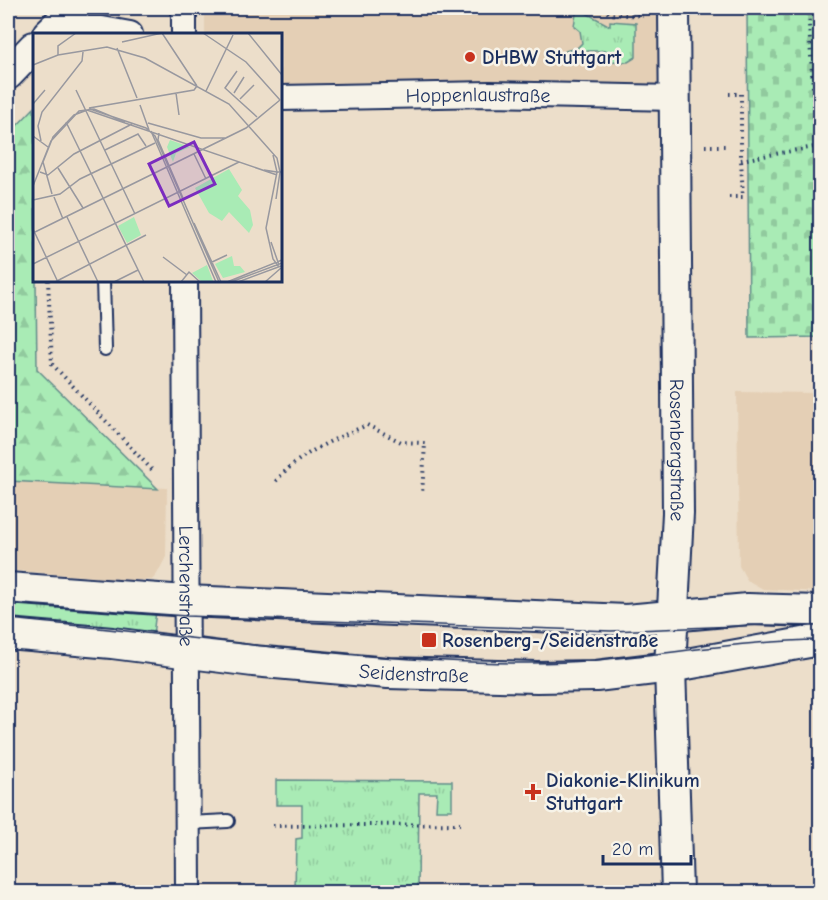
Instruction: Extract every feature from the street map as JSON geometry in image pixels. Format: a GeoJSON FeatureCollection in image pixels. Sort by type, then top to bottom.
{"type":"FeatureCollection","features":[{"type":"Feature","properties":{"kind":"street"},"geometry":{"type":"LineString","coordinates":[[49,33],[75,8]]}},
{"type":"Feature","properties":{"kind":"street"},"geometry":{"type":"LineString","coordinates":[[184,8],[184,33]]}},
{"type":"Feature","properties":{"kind":"street","name":"Rosenbergstraße"},"geometry":{"type":"LineString","coordinates":[[674,8],[678,513],[670,667],[677,892]]}},
{"type":"Feature","properties":{"kind":"street"},"geometry":{"type":"LineString","coordinates":[[74,33],[102,29],[124,33]]}},
{"type":"Feature","properties":{"kind":"street"},"geometry":{"type":"LineString","coordinates":[[8,74],[33,49]]}},
{"type":"Feature","properties":{"kind":"street","name":"Hoppenlaustraße"},"geometry":{"type":"LineString","coordinates":[[282,98],[490,94],[674,98]]}},
{"type":"Feature","properties":{"kind":"street","name":"Lerchenstraße"},"geometry":{"type":"LineString","coordinates":[[185,282],[188,892]]}},
{"type":"Feature","properties":{"kind":"street"},"geometry":{"type":"LineString","coordinates":[[8,588],[186,602],[626,620],[748,609],[820,611]]}},
{"type":"Feature","properties":{"kind":"street","name":"Seidenstraße"},"geometry":{"type":"LineString","coordinates":[[8,634],[112,643],[253,662],[388,673],[527,677],[596,676],[670,667],[820,640]]}},
{"type":"Feature","properties":{"kind":"lane"},"geometry":{"type":"LineString","coordinates":[[103,282],[105,349]]}},
{"type":"Feature","properties":{"kind":"lane"},"geometry":{"type":"LineString","coordinates":[[188,823],[228,821]]}},
{"type":"Feature","properties":{"kind":"path"},"geometry":{"type":"LineString","coordinates":[[603,8],[609,14],[643,16]]}},
{"type":"Feature","properties":{"kind":"path"},"geometry":{"type":"LineString","coordinates":[[808,8],[819,146],[820,201]]}},
{"type":"Feature","properties":{"kind":"path"},"geometry":{"type":"LineString","coordinates":[[729,94],[741,94],[743,197],[729,196]]}},
{"type":"Feature","properties":{"kind":"path"},"geometry":{"type":"LineString","coordinates":[[741,160],[819,146]]}},
{"type":"Feature","properties":{"kind":"path"},"geometry":{"type":"LineString","coordinates":[[48,282],[52,364],[154,472]]}},
{"type":"Feature","properties":{"kind":"path"},"geometry":{"type":"LineString","coordinates":[[276,481],[289,466],[315,448],[368,425],[401,442],[425,443],[422,495]]}},
{"type":"Feature","properties":{"kind":"path"},"geometry":{"type":"LineString","coordinates":[[273,826],[460,824]]}},
{"type":"Feature","properties":{"kind":"shaded area","name":"DHBW Stuttgart"},"geometry":{"type":"Polygon","coordinates":[[[205,8],[660,8],[661,80],[654,87],[282,88],[282,33],[205,33],[205,8]]]}},
{"type":"Feature","properties":{"kind":"shaded area"},"geometry":{"type":"Polygon","coordinates":[[[737,392],[820,393],[820,592],[763,589],[747,580],[739,566],[737,392]]]}},
{"type":"Feature","properties":{"kind":"shaded area"},"geometry":{"type":"Polygon","coordinates":[[[8,481],[167,488],[166,557],[157,574],[152,580],[129,580],[8,570],[8,481]]]}},
{"type":"Feature","properties":{"kind":"green space"},"geometry":{"type":"Polygon","coordinates":[[[577,8],[610,26],[610,21],[636,23],[636,57],[628,62],[611,61],[609,51],[565,51],[577,48],[582,43],[580,31],[574,26],[577,8]]]}},
{"type":"Feature","properties":{"kind":"green space"},"geometry":{"type":"Polygon","coordinates":[[[747,8],[820,8],[820,337],[749,338],[747,8]]]}},
{"type":"Feature","properties":{"kind":"green space"},"geometry":{"type":"Polygon","coordinates":[[[33,109],[33,282],[36,282],[37,369],[158,489],[8,481],[8,135],[33,109]]]}},
{"type":"Feature","properties":{"kind":"green space"},"geometry":{"type":"Polygon","coordinates":[[[8,591],[157,603],[153,635],[8,622],[8,591]]]}},
{"type":"Feature","properties":{"kind":"green space"},"geometry":{"type":"Polygon","coordinates":[[[276,780],[452,781],[452,810],[436,810],[437,793],[419,793],[418,892],[295,892],[296,839],[302,838],[302,805],[276,805],[276,780]]]}},
{"type":"Feature","properties":{"kind":"tram line"},"geometry":{"type":"LineString","coordinates":[[8,603],[186,616],[611,631],[762,625],[820,626]]}},
{"type":"Feature","properties":{"kind":"tram line"},"geometry":{"type":"LineString","coordinates":[[8,619],[329,653],[522,663],[597,660],[745,644],[820,640]]}},
{"type":"Feature","properties":{"kind":"place","name":"DHBW Stuttgart"},"geometry":{"type":"Point","coordinates":[470,57]}},
{"type":"Feature","properties":{"kind":"place","name":"Rosenberg-/Seidenstraße"},"geometry":{"type":"Point","coordinates":[429,640]}},
{"type":"Feature","properties":{"kind":"place","name":"Diakonie-Klinikum Stuttgart"},"geometry":{"type":"Point","coordinates":[533,792]}}]}
